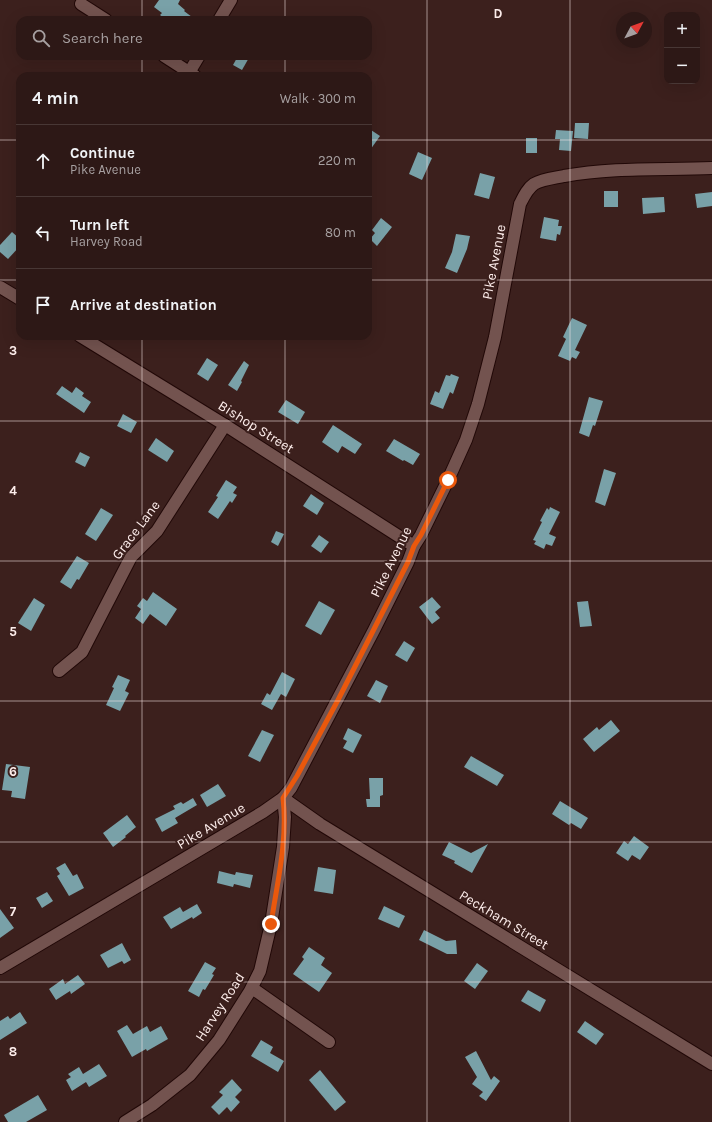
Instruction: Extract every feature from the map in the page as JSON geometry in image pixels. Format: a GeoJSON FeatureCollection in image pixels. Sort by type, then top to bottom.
{"type":"FeatureCollection","features":[{"type":"Feature","properties":{"kind":"street"},"geometry":{"type":"LineString","coordinates":[[221,16],[231,0]]}},
{"type":"Feature","properties":{"kind":"street"},"geometry":{"type":"LineString","coordinates":[[81,4],[100,16]]}},
{"type":"Feature","properties":{"kind":"street"},"geometry":{"type":"LineString","coordinates":[[170,60],[187,72]]}},
{"type":"Feature","properties":{"kind":"street"},"geometry":{"type":"LineString","coordinates":[[192,72],[197,60]]}},
{"type":"Feature","properties":{"kind":"street","name":"Pike Avenue"},"geometry":{"type":"LineString","coordinates":[[0,968],[263,812],[283,798],[294,782],[338,700],[408,562],[414,546],[448,480],[466,440],[495,337],[520,204],[526,192],[534,184],[580,173],[623,170],[712,168]]}},
{"type":"Feature","properties":{"kind":"street"},"geometry":{"type":"LineString","coordinates":[[0,286],[16,296]]}},
{"type":"Feature","properties":{"kind":"street","name":"Bishop Street"},"geometry":{"type":"LineString","coordinates":[[87,340],[225,425],[414,546]]}},
{"type":"Feature","properties":{"kind":"street","name":"Grace Lane"},"geometry":{"type":"LineString","coordinates":[[59,670],[82,652],[131,557],[157,531],[225,425]]}},
{"type":"Feature","properties":{"kind":"street","name":"Harvey Road"},"geometry":{"type":"LineString","coordinates":[[125,1122],[152,1105],[190,1075],[219,1040],[252,988],[260,971],[271,924],[283,847],[285,817],[283,798]]}},
{"type":"Feature","properties":{"kind":"street","name":"Peckham Street"},"geometry":{"type":"LineString","coordinates":[[283,798],[320,824],[712,1064]]}},
{"type":"Feature","properties":{"kind":"street"},"geometry":{"type":"LineString","coordinates":[[252,988],[329,1042]]}},
{"type":"Feature","properties":{"kind":"building"},"geometry":{"type":"Polygon","coordinates":[[[159,0],[180,0],[178,4],[191,16],[161,16],[160,15],[162,13],[154,7],[159,0]]]}},
{"type":"Feature","properties":{"kind":"building"},"geometry":{"type":"Polygon","coordinates":[[[236,60],[248,60],[242,70],[233,65],[236,60]]]}},
{"type":"Feature","properties":{"kind":"building"},"geometry":{"type":"Polygon","coordinates":[[[575,123],[589,123],[588,139],[574,138],[575,123]]]}},
{"type":"Feature","properties":{"kind":"building"},"geometry":{"type":"Polygon","coordinates":[[[556,130],[573,131],[571,151],[559,150],[560,139],[555,139],[556,130]]]}},
{"type":"Feature","properties":{"kind":"building"},"geometry":{"type":"Polygon","coordinates":[[[372,131],[380,136],[372,147],[372,131]]]}},
{"type":"Feature","properties":{"kind":"building"},"geometry":{"type":"Polygon","coordinates":[[[526,138],[537,138],[537,153],[526,153],[526,138]]]}},
{"type":"Feature","properties":{"kind":"building"},"geometry":{"type":"Polygon","coordinates":[[[418,152],[432,158],[422,180],[409,174],[418,152]]]}},
{"type":"Feature","properties":{"kind":"building"},"geometry":{"type":"Polygon","coordinates":[[[480,173],[495,177],[489,199],[474,195],[480,173]]]}},
{"type":"Feature","properties":{"kind":"building"},"geometry":{"type":"Polygon","coordinates":[[[604,191],[618,191],[618,207],[604,207],[604,191]]]}},
{"type":"Feature","properties":{"kind":"building"},"geometry":{"type":"Polygon","coordinates":[[[712,192],[712,206],[697,208],[695,194],[712,192]]]}},
{"type":"Feature","properties":{"kind":"building"},"geometry":{"type":"Polygon","coordinates":[[[664,197],[665,212],[643,214],[642,198],[664,197]]]}},
{"type":"Feature","properties":{"kind":"building"},"geometry":{"type":"Polygon","coordinates":[[[544,217],[559,220],[558,226],[562,226],[560,235],[557,234],[556,241],[540,238],[544,217]]]}},
{"type":"Feature","properties":{"kind":"building"},"geometry":{"type":"Polygon","coordinates":[[[381,218],[392,227],[377,246],[372,241],[372,237],[375,233],[372,230],[381,218]]]}},
{"type":"Feature","properties":{"kind":"building"},"geometry":{"type":"Polygon","coordinates":[[[12,232],[16,236],[16,250],[8,259],[0,252],[0,245],[12,232]]]}},
{"type":"Feature","properties":{"kind":"building"},"geometry":{"type":"Polygon","coordinates":[[[456,234],[470,236],[467,249],[457,273],[445,268],[452,252],[456,234]]]}},
{"type":"Feature","properties":{"kind":"building"},"geometry":{"type":"Polygon","coordinates":[[[572,318],[587,325],[575,350],[580,352],[576,359],[572,357],[570,361],[558,356],[566,339],[563,337],[572,318]]]}},
{"type":"Feature","properties":{"kind":"building"},"geometry":{"type":"Polygon","coordinates":[[[207,358],[218,365],[208,381],[197,374],[207,358]]]}},
{"type":"Feature","properties":{"kind":"building"},"geometry":{"type":"Polygon","coordinates":[[[244,361],[249,365],[237,391],[228,385],[244,361]]]}},
{"type":"Feature","properties":{"kind":"building"},"geometry":{"type":"Polygon","coordinates":[[[451,374],[459,377],[453,394],[450,392],[443,409],[430,404],[435,391],[439,393],[446,375],[450,376],[451,374]]]}},
{"type":"Feature","properties":{"kind":"building"},"geometry":{"type":"Polygon","coordinates":[[[62,386],[72,393],[76,387],[84,393],[82,396],[91,402],[84,413],[56,394],[62,386]]]}},
{"type":"Feature","properties":{"kind":"building"},"geometry":{"type":"Polygon","coordinates":[[[589,397],[603,401],[595,426],[593,425],[589,437],[579,433],[589,397]]]}},
{"type":"Feature","properties":{"kind":"building"},"geometry":{"type":"Polygon","coordinates":[[[286,400],[305,412],[298,424],[278,412],[286,400]]]}},
{"type":"Feature","properties":{"kind":"building"},"geometry":{"type":"Polygon","coordinates":[[[123,414],[137,422],[131,433],[117,426],[123,414]]]}},
{"type":"Feature","properties":{"kind":"building"},"geometry":{"type":"Polygon","coordinates":[[[333,425],[362,444],[355,454],[342,446],[338,453],[322,442],[333,425]]]}},
{"type":"Feature","properties":{"kind":"building"},"geometry":{"type":"Polygon","coordinates":[[[156,438],[174,451],[167,462],[148,450],[156,438]]]}},
{"type":"Feature","properties":{"kind":"building"},"geometry":{"type":"Polygon","coordinates":[[[394,439],[420,454],[413,465],[386,451],[394,439]]]}},
{"type":"Feature","properties":{"kind":"building"},"geometry":{"type":"Polygon","coordinates":[[[80,452],[90,457],[85,467],[75,462],[80,452]]]}},
{"type":"Feature","properties":{"kind":"building"},"geometry":{"type":"Polygon","coordinates":[[[604,469],[616,473],[605,506],[595,502],[604,469]]]}},
{"type":"Feature","properties":{"kind":"building"},"geometry":{"type":"Polygon","coordinates":[[[226,480],[237,487],[233,493],[237,495],[232,503],[230,501],[218,519],[208,512],[218,497],[216,496],[226,480]]]}},
{"type":"Feature","properties":{"kind":"building"},"geometry":{"type":"Polygon","coordinates":[[[311,494],[324,503],[317,515],[303,506],[311,494]]]}},
{"type":"Feature","properties":{"kind":"building"},"geometry":{"type":"Polygon","coordinates":[[[550,507],[560,512],[549,534],[556,537],[552,546],[546,544],[544,549],[534,544],[536,541],[533,540],[542,522],[540,521],[547,508],[549,510],[550,507]]]}},
{"type":"Feature","properties":{"kind":"building"},"geometry":{"type":"Polygon","coordinates":[[[101,508],[113,515],[96,541],[85,534],[101,508]]]}},
{"type":"Feature","properties":{"kind":"building"},"geometry":{"type":"Polygon","coordinates":[[[276,531],[284,534],[278,546],[271,542],[276,531]]]}},
{"type":"Feature","properties":{"kind":"building"},"geometry":{"type":"Polygon","coordinates":[[[319,535],[329,542],[321,553],[311,546],[319,535]]]}},
{"type":"Feature","properties":{"kind":"building"},"geometry":{"type":"Polygon","coordinates":[[[77,556],[89,563],[79,580],[77,579],[71,589],[60,582],[77,556]]]}},
{"type":"Feature","properties":{"kind":"building"},"geometry":{"type":"Polygon","coordinates":[[[153,592],[177,609],[166,626],[150,614],[143,624],[135,618],[141,609],[137,606],[143,598],[147,601],[153,592]]]}},
{"type":"Feature","properties":{"kind":"building"},"geometry":{"type":"Polygon","coordinates":[[[432,597],[441,607],[435,612],[440,618],[432,624],[419,607],[432,597]]]}},
{"type":"Feature","properties":{"kind":"building"},"geometry":{"type":"Polygon","coordinates":[[[34,598],[45,605],[31,631],[18,623],[34,598]]]}},
{"type":"Feature","properties":{"kind":"building"},"geometry":{"type":"Polygon","coordinates":[[[319,601],[335,610],[321,635],[305,626],[319,601]]]}},
{"type":"Feature","properties":{"kind":"building"},"geometry":{"type":"Polygon","coordinates":[[[588,601],[592,626],[580,627],[577,602],[588,601]]]}},
{"type":"Feature","properties":{"kind":"building"},"geometry":{"type":"Polygon","coordinates":[[[404,641],[415,648],[407,662],[395,655],[404,641]]]}},
{"type":"Feature","properties":{"kind":"building"},"geometry":{"type":"Polygon","coordinates":[[[282,672],[295,679],[286,697],[281,694],[272,710],[261,704],[267,693],[270,695],[282,672]]]}},
{"type":"Feature","properties":{"kind":"building"},"geometry":{"type":"Polygon","coordinates":[[[118,675],[130,680],[125,691],[129,693],[120,711],[106,705],[118,675]]]}},
{"type":"Feature","properties":{"kind":"building"},"geometry":{"type":"Polygon","coordinates":[[[376,680],[388,686],[380,703],[367,696],[376,680]]]}},
{"type":"Feature","properties":{"kind":"building"},"geometry":{"type":"Polygon","coordinates":[[[611,720],[620,731],[594,752],[583,739],[597,727],[599,730],[611,720]]]}},
{"type":"Feature","properties":{"kind":"building"},"geometry":{"type":"Polygon","coordinates":[[[348,728],[362,735],[353,753],[343,748],[347,741],[343,739],[348,728]]]}},
{"type":"Feature","properties":{"kind":"building"},"geometry":{"type":"Polygon","coordinates":[[[262,730],[274,735],[260,762],[248,756],[262,730]]]}},
{"type":"Feature","properties":{"kind":"building"},"geometry":{"type":"Polygon","coordinates":[[[471,756],[504,775],[497,786],[464,767],[471,756]]]}},
{"type":"Feature","properties":{"kind":"building"},"geometry":{"type":"Polygon","coordinates":[[[6,764],[30,767],[25,799],[11,797],[12,791],[2,790],[6,764]]]}},
{"type":"Feature","properties":{"kind":"building"},"geometry":{"type":"Polygon","coordinates":[[[369,778],[383,778],[383,795],[380,796],[380,807],[367,807],[366,799],[370,799],[369,778]]]}},
{"type":"Feature","properties":{"kind":"building"},"geometry":{"type":"Polygon","coordinates":[[[218,784],[226,796],[207,807],[200,795],[218,784]]]}},
{"type":"Feature","properties":{"kind":"building"},"geometry":{"type":"Polygon","coordinates":[[[193,798],[197,805],[175,818],[178,823],[162,832],[155,819],[175,809],[173,806],[181,802],[183,804],[193,798]]]}},
{"type":"Feature","properties":{"kind":"building"},"geometry":{"type":"Polygon","coordinates":[[[560,801],[588,818],[581,829],[571,823],[569,825],[552,814],[560,801]]]}},
{"type":"Feature","properties":{"kind":"building"},"geometry":{"type":"Polygon","coordinates":[[[127,815],[136,827],[113,847],[103,833],[127,815]]]}},
{"type":"Feature","properties":{"kind":"building"},"geometry":{"type":"Polygon","coordinates":[[[634,836],[649,847],[640,860],[632,855],[628,861],[616,853],[624,841],[628,844],[634,836]]]}},
{"type":"Feature","properties":{"kind":"building"},"geometry":{"type":"Polygon","coordinates":[[[449,842],[471,853],[488,844],[472,873],[454,863],[455,861],[442,855],[449,842]]]}},
{"type":"Feature","properties":{"kind":"building"},"geometry":{"type":"Polygon","coordinates":[[[65,863],[73,876],[77,874],[84,888],[69,896],[57,876],[60,874],[56,868],[65,863]]]}},
{"type":"Feature","properties":{"kind":"building"},"geometry":{"type":"Polygon","coordinates":[[[318,867],[336,870],[333,894],[314,891],[318,867]]]}},
{"type":"Feature","properties":{"kind":"building"},"geometry":{"type":"Polygon","coordinates":[[[219,871],[235,875],[236,872],[253,875],[250,888],[234,884],[233,887],[217,883],[219,871]]]}},
{"type":"Feature","properties":{"kind":"building"},"geometry":{"type":"Polygon","coordinates":[[[47,892],[53,901],[42,908],[36,898],[47,892]]]}},
{"type":"Feature","properties":{"kind":"building"},"geometry":{"type":"Polygon","coordinates":[[[197,904],[202,913],[193,919],[192,917],[171,929],[163,917],[180,907],[183,912],[197,904]]]}},
{"type":"Feature","properties":{"kind":"building"},"geometry":{"type":"Polygon","coordinates":[[[384,906],[405,916],[399,928],[378,919],[384,906]]]}},
{"type":"Feature","properties":{"kind":"building"},"geometry":{"type":"Polygon","coordinates":[[[0,909],[14,928],[0,938],[0,909]]]}},
{"type":"Feature","properties":{"kind":"building"},"geometry":{"type":"Polygon","coordinates":[[[424,930],[446,941],[456,940],[457,954],[447,954],[419,940],[424,930]]]}},
{"type":"Feature","properties":{"kind":"building"},"geometry":{"type":"Polygon","coordinates":[[[122,943],[131,960],[124,964],[122,961],[108,968],[100,955],[122,943]]]}},
{"type":"Feature","properties":{"kind":"building"},"geometry":{"type":"Polygon","coordinates":[[[309,947],[325,958],[321,965],[332,973],[319,992],[293,974],[304,959],[302,957],[309,947]]]}},
{"type":"Feature","properties":{"kind":"building"},"geometry":{"type":"Polygon","coordinates":[[[205,962],[216,968],[212,974],[214,975],[205,990],[203,989],[199,997],[188,991],[205,962]]]}},
{"type":"Feature","properties":{"kind":"building"},"geometry":{"type":"Polygon","coordinates":[[[477,963],[488,971],[475,989],[464,981],[477,963]]]}},
{"type":"Feature","properties":{"kind":"building"},"geometry":{"type":"Polygon","coordinates":[[[78,975],[85,984],[71,994],[70,991],[56,1000],[49,989],[63,979],[65,984],[78,975]]]}},
{"type":"Feature","properties":{"kind":"building"},"geometry":{"type":"Polygon","coordinates":[[[528,990],[546,1000],[540,1012],[521,1001],[528,990]]]}},
{"type":"Feature","properties":{"kind":"building"},"geometry":{"type":"Polygon","coordinates":[[[20,1012],[27,1023],[0,1040],[0,1021],[8,1016],[10,1019],[20,1012]]]}},
{"type":"Feature","properties":{"kind":"building"},"geometry":{"type":"Polygon","coordinates":[[[585,1021],[604,1034],[596,1045],[577,1032],[585,1021]]]}},
{"type":"Feature","properties":{"kind":"building"},"geometry":{"type":"Polygon","coordinates":[[[127,1025],[133,1034],[147,1026],[150,1032],[161,1026],[168,1039],[147,1051],[146,1049],[132,1057],[117,1031],[127,1025]]]}},
{"type":"Feature","properties":{"kind":"building"},"geometry":{"type":"Polygon","coordinates":[[[261,1040],[273,1047],[270,1053],[284,1061],[278,1072],[251,1056],[261,1040]]]}},
{"type":"Feature","properties":{"kind":"building"},"geometry":{"type":"Polygon","coordinates":[[[476,1051],[491,1080],[494,1076],[500,1081],[486,1101],[479,1096],[483,1092],[472,1084],[477,1077],[465,1057],[476,1051]]]}},
{"type":"Feature","properties":{"kind":"building"},"geometry":{"type":"Polygon","coordinates":[[[99,1064],[107,1076],[89,1087],[86,1082],[72,1091],[66,1080],[71,1077],[68,1074],[79,1067],[83,1074],[99,1064]]]}},
{"type":"Feature","properties":{"kind":"building"},"geometry":{"type":"Polygon","coordinates":[[[320,1070],[346,1102],[335,1111],[309,1080],[320,1070]]]}},
{"type":"Feature","properties":{"kind":"building"},"geometry":{"type":"Polygon","coordinates":[[[232,1079],[242,1090],[235,1097],[240,1102],[231,1112],[227,1107],[219,1115],[211,1107],[223,1095],[219,1092],[232,1079]]]}},
{"type":"Feature","properties":{"kind":"building"},"geometry":{"type":"Polygon","coordinates":[[[38,1095],[47,1110],[26,1122],[8,1122],[4,1115],[38,1095]]]}},
{"type":"Feature","properties":{"kind":"route"},"geometry":{"type":"LineString","coordinates":[[271,924],[283,847],[285,817],[283,798],[291,788],[338,700],[448,480]]}}]}
